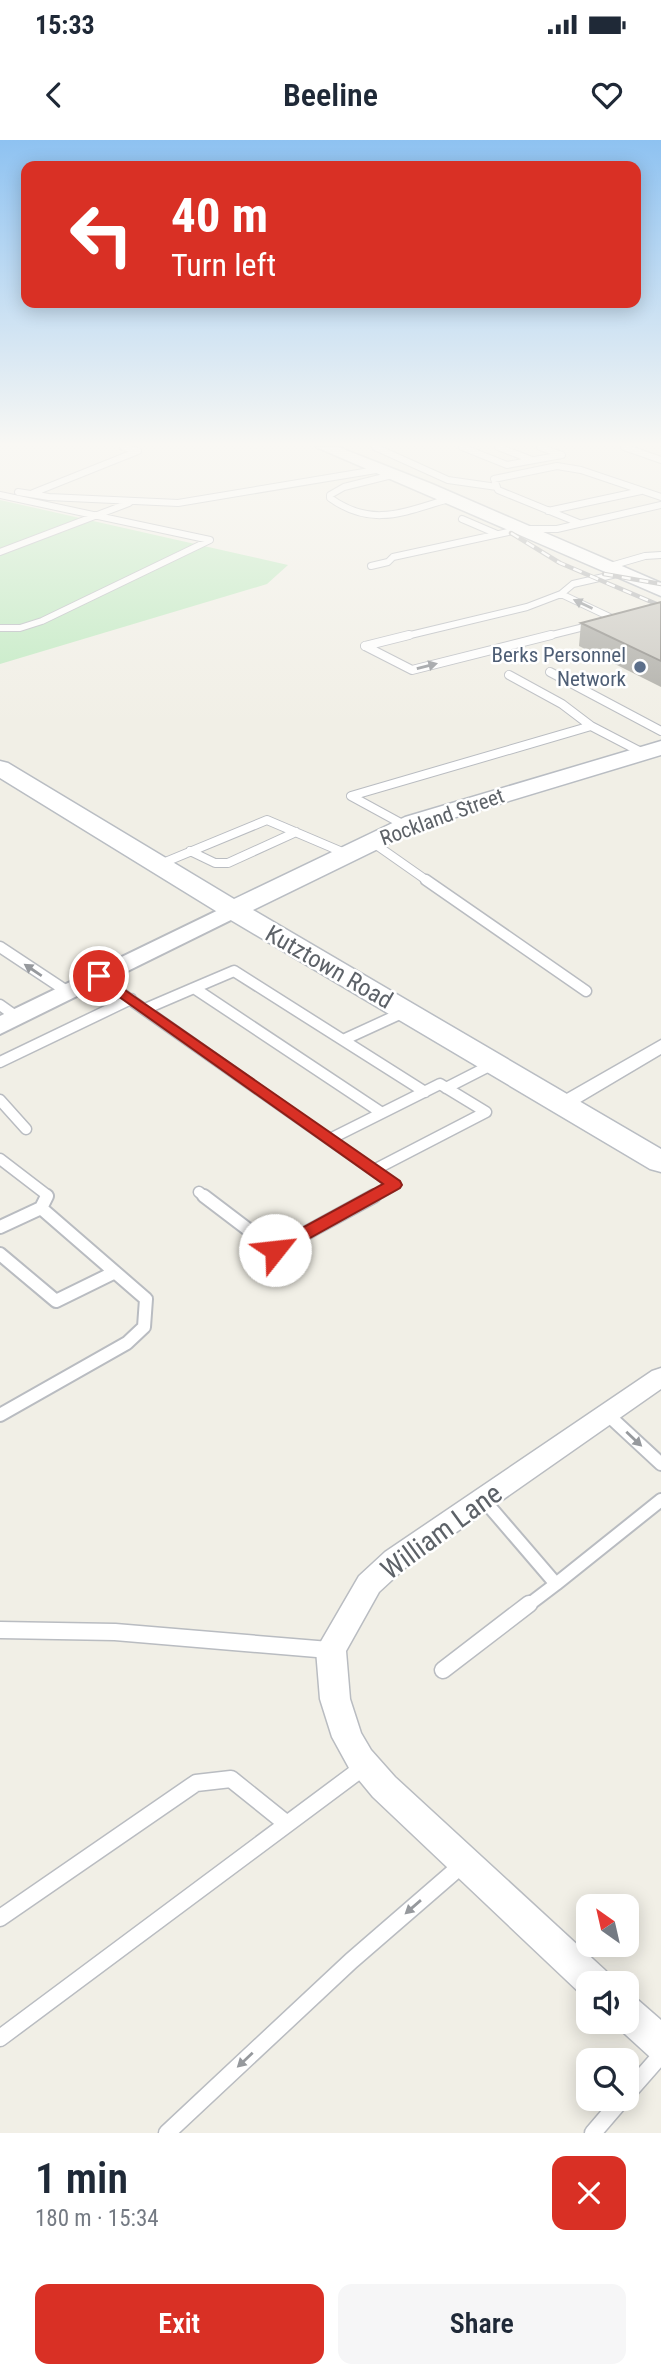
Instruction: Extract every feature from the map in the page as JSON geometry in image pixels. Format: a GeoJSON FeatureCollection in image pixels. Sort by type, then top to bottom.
{"type":"FeatureCollection","features":[{"type":"Feature","properties":{"kind":"main road"},"geometry":{"type":"LineString","coordinates":[[562,540],[614,570],[661,590]]}},
{"type":"Feature","properties":{"kind":"main road","name":"Rockland Street"},"geometry":{"type":"LineString","coordinates":[[233,910],[406,826],[657,738]]}},
{"type":"Feature","properties":{"kind":"main road","name":"Kutztown Road"},"geometry":{"type":"LineString","coordinates":[[0,768],[233,910],[661,1162]]}},
{"type":"Feature","properties":{"kind":"street"},"geometry":{"type":"LineString","coordinates":[[6,1016],[68,992],[233,910]]}},
{"type":"Feature","properties":{"kind":"street"},"geometry":{"type":"LineString","coordinates":[[562,1104],[661,1046]]}},
{"type":"Feature","properties":{"kind":"street","name":"William Lane"},"geometry":{"type":"LineString","coordinates":[[331,1650],[369,1584],[395,1560],[661,1377]]}},
{"type":"Feature","properties":{"kind":"street"},"geometry":{"type":"LineString","coordinates":[[331,1650],[335,1699],[347,1737],[365,1766],[384,1787],[581,1971]]}},
{"type":"Feature","properties":{"kind":"street"},"geometry":{"type":"LineString","coordinates":[[639,2024],[661,2044]]}},
{"type":"Feature","properties":{"kind":"lane"},"geometry":{"type":"LineString","coordinates":[[0,552],[30,540]]}},
{"type":"Feature","properties":{"kind":"lane"},"geometry":{"type":"LineString","coordinates":[[0,628],[20,628],[42,621],[210,540]]}},
{"type":"Feature","properties":{"kind":"lane"},"geometry":{"type":"LineString","coordinates":[[371,566],[393,558],[471,540]]}},
{"type":"Feature","properties":{"kind":"lane"},"geometry":{"type":"LineString","coordinates":[[561,594],[614,619],[412,670],[365,646],[527,607],[561,594],[573,584],[661,553]]}},
{"type":"Feature","properties":{"kind":"lane"},"geometry":{"type":"LineString","coordinates":[[550,672],[657,738]]}},
{"type":"Feature","properties":{"kind":"lane"},"geometry":{"type":"LineString","coordinates":[[509,675],[562,704],[591,726]]}},
{"type":"Feature","properties":{"kind":"lane"},"geometry":{"type":"LineString","coordinates":[[406,826],[351,796],[591,726],[657,738]]}},
{"type":"Feature","properties":{"kind":"lane"},"geometry":{"type":"LineString","coordinates":[[158,865],[267,820],[347,854]]}},
{"type":"Feature","properties":{"kind":"lane"},"geometry":{"type":"LineString","coordinates":[[246,827],[255,831]]}},
{"type":"Feature","properties":{"kind":"lane"},"geometry":{"type":"LineString","coordinates":[[190,851],[215,863],[296,832]]}},
{"type":"Feature","properties":{"kind":"lane"},"geometry":{"type":"LineString","coordinates":[[215,840],[226,845]]}},
{"type":"Feature","properties":{"kind":"lane"},"geometry":{"type":"LineString","coordinates":[[372,842],[586,991]]}},
{"type":"Feature","properties":{"kind":"lane"},"geometry":{"type":"LineString","coordinates":[[200,847],[210,852]]}},
{"type":"Feature","properties":{"kind":"lane"},"geometry":{"type":"LineString","coordinates":[[0,947],[68,992]]}},
{"type":"Feature","properties":{"kind":"lane"},"geometry":{"type":"LineString","coordinates":[[145,1009],[234,971],[425,1092]]}},
{"type":"Feature","properties":{"kind":"lane"},"geometry":{"type":"LineString","coordinates":[[99,976],[394,1185],[275,1250],[199,1192]]}},
{"type":"Feature","properties":{"kind":"lane"},"geometry":{"type":"LineString","coordinates":[[194,988],[382,1113]]}},
{"type":"Feature","properties":{"kind":"lane"},"geometry":{"type":"LineString","coordinates":[[3,1058],[131,999]]}},
{"type":"Feature","properties":{"kind":"lane"},"geometry":{"type":"LineString","coordinates":[[343,1040],[406,1012]]}},
{"type":"Feature","properties":{"kind":"lane"},"geometry":{"type":"LineString","coordinates":[[446,1088],[493,1063]]}},
{"type":"Feature","properties":{"kind":"lane"},"geometry":{"type":"LineString","coordinates":[[330,1139],[440,1084],[486,1112],[374,1170]]}},
{"type":"Feature","properties":{"kind":"lane"},"geometry":{"type":"LineString","coordinates":[[0,1100],[26,1129]]}},
{"type":"Feature","properties":{"kind":"lane"},"geometry":{"type":"LineString","coordinates":[[0,1159],[47,1195],[41,1208],[0,1227]]}},
{"type":"Feature","properties":{"kind":"lane"},"geometry":{"type":"LineString","coordinates":[[0,1415],[127,1343],[144,1327],[146,1299],[41,1208]]}},
{"type":"Feature","properties":{"kind":"lane"},"geometry":{"type":"LineString","coordinates":[[0,1254],[56,1301],[115,1272]]}},
{"type":"Feature","properties":{"kind":"lane"},"geometry":{"type":"LineString","coordinates":[[607,1415],[661,1464]]}},
{"type":"Feature","properties":{"kind":"lane"},"geometry":{"type":"LineString","coordinates":[[483,1499],[556,1584]]}},
{"type":"Feature","properties":{"kind":"lane"},"geometry":{"type":"LineString","coordinates":[[443,1670],[661,1500]]}},
{"type":"Feature","properties":{"kind":"lane"},"geometry":{"type":"LineString","coordinates":[[0,1630],[115,1632],[331,1650]]}},
{"type":"Feature","properties":{"kind":"lane"},"geometry":{"type":"LineString","coordinates":[[0,2038],[365,1766]]}},
{"type":"Feature","properties":{"kind":"lane"},"geometry":{"type":"LineString","coordinates":[[0,1918],[196,1783],[231,1779],[287,1824]]}},
{"type":"Feature","properties":{"kind":"lane"},"geometry":{"type":"LineString","coordinates":[[167,2133],[351,1961],[465,1863]]}},
{"type":"Feature","properties":{"kind":"lane"},"geometry":{"type":"LineString","coordinates":[[639,2080],[661,2055]]}},
{"type":"Feature","properties":{"kind":"lane"},"geometry":{"type":"LineString","coordinates":[[593,2133],[612,2111]]}},
{"type":"Feature","properties":{"kind":"green space"},"geometry":{"type":"Polygon","coordinates":[[[0,540],[177,540],[288,565],[267,584],[0,664],[0,540]]]}},
{"type":"Feature","properties":{"kind":"building"},"geometry":{"type":"Polygon","coordinates":[[[661,602],[661,661],[581,623],[661,602]]]}},
{"type":"Feature","properties":{"kind":"railway"},"geometry":{"type":"LineString","coordinates":[[522,540],[560,563],[661,606]]}},
{"type":"Feature","properties":{"kind":"railway"},"geometry":{"type":"LineString","coordinates":[[604,574],[661,584]]}},
{"type":"Feature","properties":{"kind":"place","name":"Berks Personnel Network"},"geometry":{"type":"Point","coordinates":[640,667]}},
{"type":"Feature","properties":{"kind":"route"},"geometry":{"type":"LineString","coordinates":[[99,976],[394,1185],[275,1250]]}}]}
